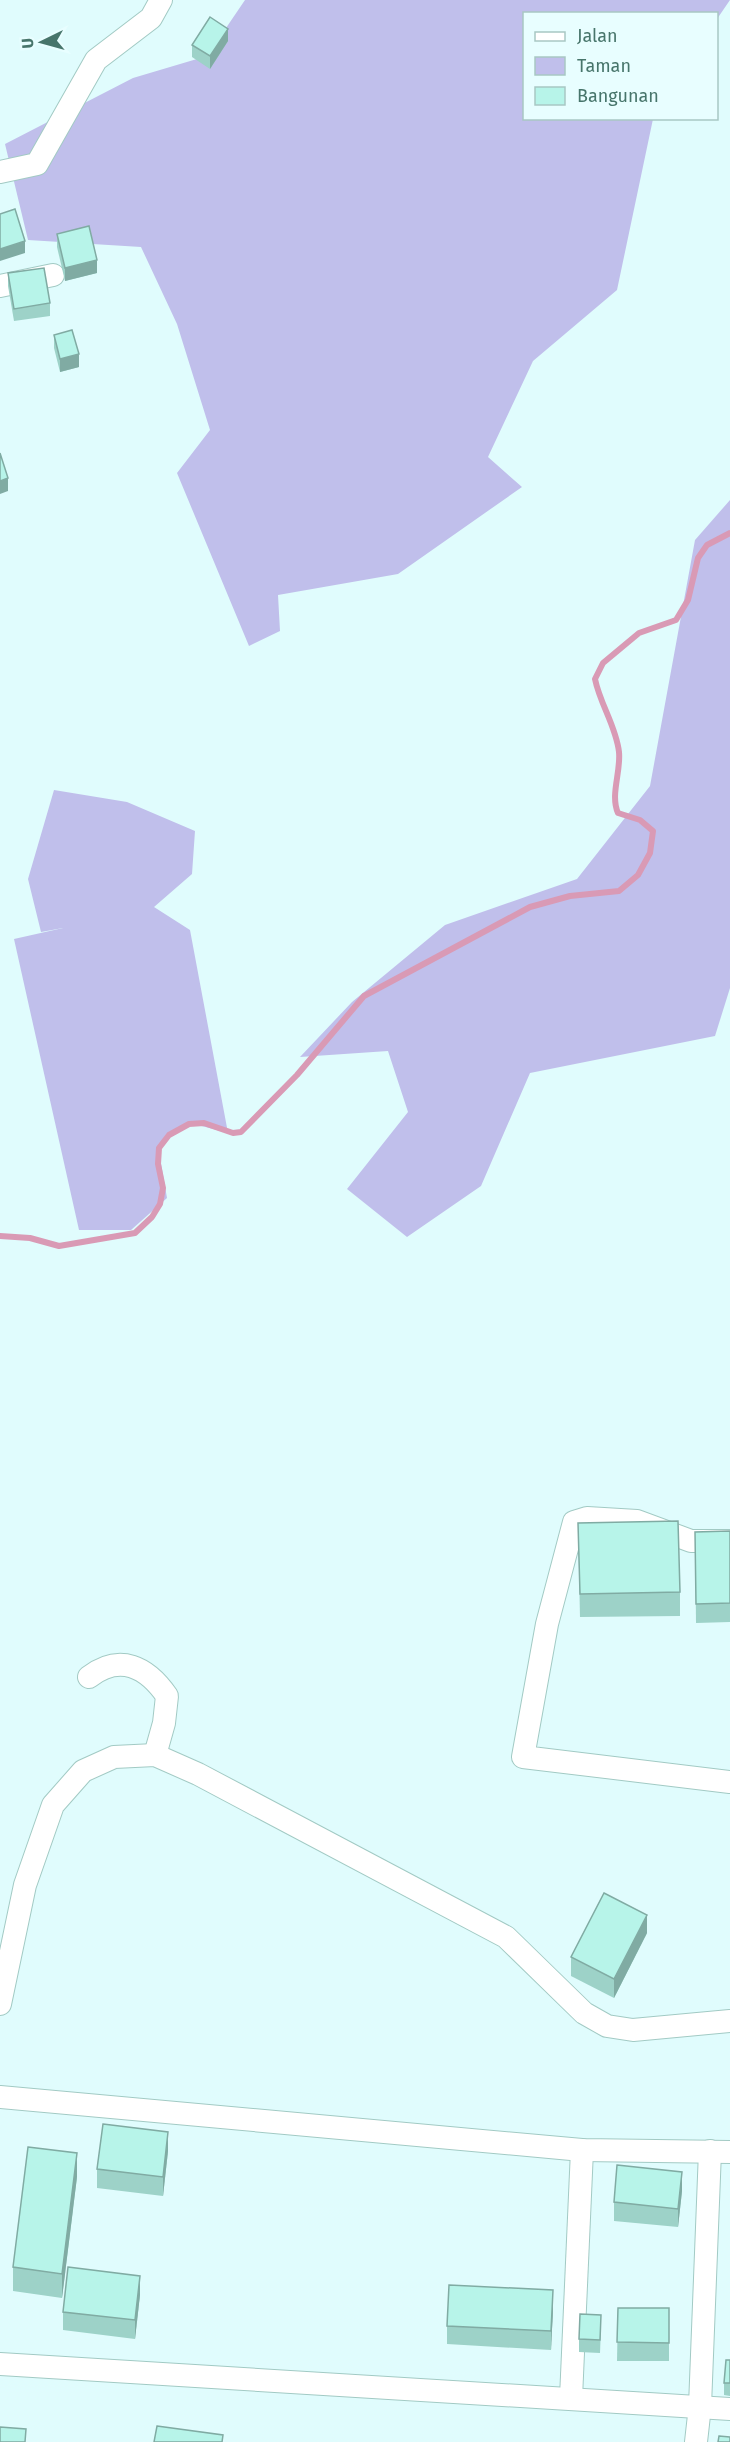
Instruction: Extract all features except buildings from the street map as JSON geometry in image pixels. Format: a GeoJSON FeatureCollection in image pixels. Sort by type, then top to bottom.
{"type":"FeatureCollection","features":[{"type":"Feature","properties":{"kind":"street"},"geometry":{"type":"LineString","coordinates":[[0,172],[37,165],[96,60],[152,18],[161,0]]}},
{"type":"Feature","properties":{"kind":"street"},"geometry":{"type":"LineString","coordinates":[[0,286],[53,275]]}},
{"type":"Feature","properties":{"kind":"street"},"geometry":{"type":"LineString","coordinates":[[730,1541],[691,1541],[637,1521],[587,1518],[574,1522],[547,1624],[523,1757],[730,1782]]}},
{"type":"Feature","properties":{"kind":"street"},"geometry":{"type":"LineString","coordinates":[[89,1677],[102,1666],[120,1664],[138,1668],[157,1682],[167,1696],[164,1723],[155,1755]]}},
{"type":"Feature","properties":{"kind":"street"},"geometry":{"type":"LineString","coordinates":[[0,2004],[25,1885],[53,1805],[82,1772],[114,1757],[155,1755],[198,1774],[506,1936],[584,2013],[607,2026],[633,2030],[730,2021]]}},
{"type":"Feature","properties":{"kind":"street"},"geometry":{"type":"LineString","coordinates":[[0,2097],[582,2150],[720,2151],[696,2442]]}},
{"type":"Feature","properties":{"kind":"street"},"geometry":{"type":"LineString","coordinates":[[571,2398],[582,2150]]}},
{"type":"Feature","properties":{"kind":"street"},"geometry":{"type":"LineString","coordinates":[[0,2364],[730,2409]]}},
{"type":"Feature","properties":{"kind":"green space"},"geometry":{"type":"Polygon","coordinates":[[[245,0],[730,0],[718,18],[718,12],[523,12],[523,120],[653,120],[617,290],[533,361],[488,457],[522,487],[398,574],[278,595],[280,631],[249,646],[177,473],[210,430],[177,324],[141,247],[28,240],[5,144],[133,78],[207,56],[245,0]]]}},
{"type":"Feature","properties":{"kind":"green space"},"geometry":{"type":"Polygon","coordinates":[[[730,500],[730,988],[715,1036],[530,1073],[481,1186],[407,1237],[347,1189],[408,1112],[388,1051],[300,1057],[352,1002],[445,925],[577,879],[650,786],[695,540],[730,500]]]}},
{"type":"Feature","properties":{"kind":"green space"},"geometry":{"type":"Polygon","coordinates":[[[54,790],[127,802],[195,831],[192,874],[154,907],[190,930],[228,1133],[187,1122],[158,1146],[167,1198],[131,1230],[79,1230],[14,939],[63,928],[41,932],[28,879],[54,790]]]}},
{"type":"Feature","properties":{"kind":"waterway"},"geometry":{"type":"LineString","coordinates":[[0,1236],[30,1238],[59,1246],[135,1233],[152,1217],[160,1204],[163,1188],[158,1164],[159,1148],[169,1135],[189,1124],[204,1123],[233,1133],[241,1132],[297,1075],[364,996],[530,907],[570,896],[619,891],[638,875],[650,853],[653,831],[640,820],[618,813],[615,791],[619,752],[615,733],[595,679],[603,663],[639,633],[676,620],[688,600],[698,558],[707,545],[730,533]]}}]}
